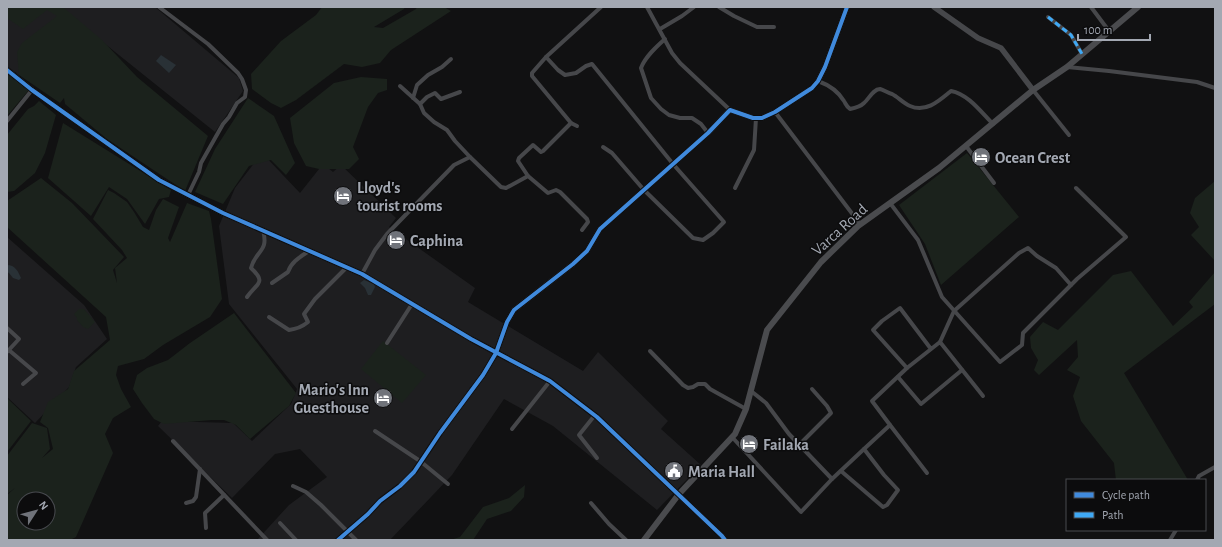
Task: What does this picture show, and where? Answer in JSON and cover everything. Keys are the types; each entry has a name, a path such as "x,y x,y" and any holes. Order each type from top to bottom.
{"main road":[{"name":"Varca Road","path":"644,540 679,494 735,434 746,409 767,330 821,262 860,224 939,168 1033,90 1067,67 1138,7"}],"street":[{"path":"159,7 208,44 238,73 246,90 245,97 237,103 223,124 201,163 199,172 188,194"},
{"path":"577,126 572,123 532,76 532,73 546,57 601,7"},
{"path":"647,7 672,54 680,64 730,110 752,118 762,118 775,112 812,88 818,82 847,7"},
{"path":"660,29 694,7"},
{"path":"719,7 757,27 774,27"},
{"path":"934,7 978,38 1000,48 1069,135"},
{"path":"1091,7 1109,31"},
{"path":"1048,17 1071,35 1082,54"},
{"path":"665,39 653,51 641,68 651,98 669,115 680,118 692,118 701,124 708,133"},
{"path":"546,57 558,70 565,74 576,73 592,64 724,222 703,240 693,238 644,190 612,153 603,147"},
{"path":"413,98 416,85 451,59"},
{"path":"1067,67 1197,82 1215,88"},
{"path":"7,70 32,90 159,180 223,213 362,274 471,339 550,381 596,415 725,540"},
{"path":"818,82 828,85 838,93 850,109 856,108 865,103 870,95 881,89 897,96 909,106 920,108 931,106 951,91 957,92 973,104 993,124"},
{"path":"400,86 420,104 424,113 434,122 447,130 470,157 501,187 506,188 528,176"},
{"path":"7,121 32,90"},
{"path":"420,104 427,97 435,93 441,99 460,92"},
{"path":"338,540 414,472 483,374 496,353 507,322 514,310 573,264 587,251 600,228 674,164 708,133 730,110"},
{"path":"775,112 860,224"},
{"path":"735,188 754,150 756,118"},
{"path":"572,123 544,151 541,152 533,145 519,158 518,161 528,176 548,193 556,190 560,192 587,219 588,222 582,230"},
{"path":"966,146 994,182"},
{"path":"362,274 374,250 387,234 454,165 470,157"},
{"path":"890,203 918,240 942,297 1000,362 1022,345 1023,333 1071,285 1126,237 1076,188"},
{"path":"247,297 259,283 260,279 258,274 251,268 255,258 265,246 263,230"},
{"path":"927,473 872,400 907,368 940,342 954,311 1019,253 1028,248 1037,256 1056,268 1071,285"},
{"path":"272,283 288,272 290,266 296,260 309,251"},
{"path":"269,317 289,330 297,329 303,326 308,322 304,314 315,299 346,267"},
{"path":"387,343 412,304"},
{"path":"907,368 873,330 882,321 900,308 931,349"},
{"path":"7,328 19,339 8,352 36,373 23,384"},
{"path":"940,342 983,396"},
{"path":"650,351 683,385 688,388 698,384 705,384 710,389 746,409"},
{"path":"898,377 921,404 962,370"},
{"path":"512,429 550,381"},
{"path":"799,445 831,413 827,406 812,389"},
{"path":"751,391 766,403 789,434 832,479"},
{"path":"596,415 579,435 597,458"},
{"path":"732,437 801,512 832,479 890,425"},
{"path":"375,431 420,462 448,484"},
{"path":"173,441 267,540"},
{"path":"841,471 883,507 887,505 898,490 884,475 864,449"},
{"path":"1198,479 1199,476 1215,467"},
{"path":"186,503 194,501 200,469"},
{"path":"293,486 306,492 356,540"},
{"path":"206,528 205,513 224,495"},
{"path":"591,504 626,540"},
{"path":"280,523 296,540"},
{"path":"1170,540 1175,531"}],"shaded area":[{"path":"7,7 155,7 239,78 243,91 215,132 64,11 19,75 7,66"},
{"path":"7,7 63,7 102,40 137,77 208,136 185,191 107,139 65,104 64,98 60,103 19,75 17,52 22,43 57,16 47,10 23,29 7,18"},
{"path":"322,7 405,7 374,27 383,28 417,7 444,7 451,11 391,50 380,63 362,67 344,64 296,100 281,108 271,103 252,89 251,74 281,41 316,15"},
{"path":"161,55 176,65 169,73 156,61"},
{"path":"7,74 29,90 7,116"},
{"path":"361,77 387,79 387,90 378,93 368,107 353,147 359,159 349,169 319,169 306,166 294,143 290,118 334,83"},
{"path":"248,98 274,116 295,163 286,175 271,160 249,166 223,204 195,192 215,149"},
{"path":"39,101 56,115 45,153 35,173 14,191 7,192 7,135 28,109"},
{"path":"63,123 171,190 169,197 159,199 145,224 127,199 109,187 91,216 48,178"},
{"path":"262,153 300,193 323,164 333,172 341,165 396,218 389,227 475,288 468,302 583,371 598,352 668,421 661,429 701,465 657,510 553,426 504,399 452,475 390,540 257,540 289,505 327,477 300,449 275,454 232,498 158,426 162,421 233,423 252,441 291,404 297,389 229,304 219,226 235,188"},
{"path":"967,153 1019,217 941,285 925,244 899,205"},
{"path":"41,178 72,203 124,257 113,270 117,283 115,268 127,258 122,250 93,219 108,190 127,202 143,227 149,230 156,210 163,199 179,207 168,238 170,242 187,203 209,211 211,219 222,299 210,317 163,345 144,359 118,366 116,375 121,389 131,407 113,418 105,434 113,453 76,537 70,540 7,540 7,495 15,488 7,494 7,456 32,423 47,428 50,449 42,458 53,449 48,428 40,422 48,402 68,389 74,371 110,340 106,317 7,227 7,201"},
{"path":"1215,181 1215,261 1191,235 1199,227 1190,213 1195,198"},
{"path":"7,237 84,305 107,339 76,367 69,387 35,423 7,397"},
{"path":"7,265 16,269 21,278 19,280 13,278 7,272"},
{"path":"1131,271 1173,326 1193,307 1189,302 1215,272 1215,304 1124,373 1187,479 1116,479 1114,463 1081,421 1073,396 1080,377 1067,370 1078,357 1077,340 1039,375 1034,370 1038,360 1031,348 1030,337 1043,322 1058,330 1113,275"},
{"path":"364,280 374,284 375,287 371,295 368,295 365,288 360,283"},
{"path":"79,309 84,309 95,322 88,329 83,327 74,314"},
{"path":"234,313 296,393 289,406 250,439 236,425 224,420 164,424 154,419 133,389 137,375 147,368 168,360"},
{"path":"383,341 426,375 402,403 361,369"},
{"path":"7,398 31,421 7,452"},
{"path":"525,485 524,497 511,511 487,519 473,540 450,540 460,537 483,507 509,498"}],"marked path":[{"path":"1048,17 1071,35 1082,54"}],"cycle path":[{"path":"338,540 414,472 440,433 483,375 496,353 507,322 514,310 573,264 587,251 600,229 708,133 730,110 753,118 762,118 775,112 812,88 818,81 825,67 847,7"},
{"path":"7,70 32,90 159,180 223,213 362,274 471,339 550,381 597,417 725,540"}],"place":[{"name":"Ocean Crest","path":"981,157"},
{"name":"Lloyd's tourist rooms","path":"343,196"},
{"name":"Caphina","path":"396,240"},
{"name":"Mario's Inn Guesthouse","path":"383,398"},
{"name":"Failaka","path":"749,444"},
{"name":"Maria Hall","path":"674,471"}]}
